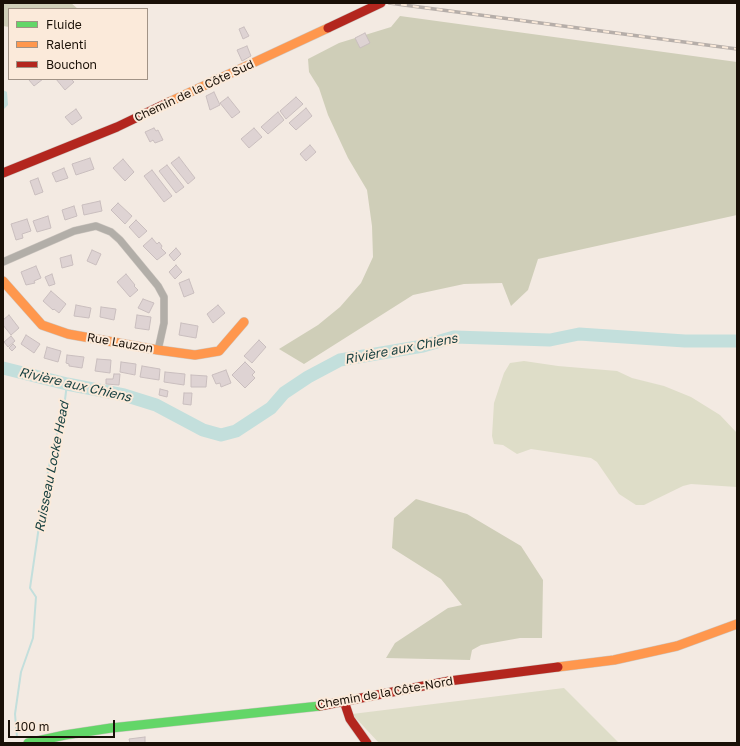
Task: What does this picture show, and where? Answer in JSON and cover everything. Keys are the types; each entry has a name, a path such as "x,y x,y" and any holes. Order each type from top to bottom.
{"street":[{"name":"Chemin de la Côte Sud","path":"3,173 117,127 381,3"},
{"path":"3,262 74,231 96,226 111,232 120,240 158,286 164,297 164,323 158,350"},
{"name":"Rue Lauzon","path":"3,281 42,325 68,334 158,350 195,355 219,351 244,322"},
{"name":"Chemin de la Côte-Nord","path":"28,743 103,729 304,708 449,681 588,664 647,653 700,639 737,624"},
{"path":"344,701 350,719 367,743"}],"green space":[{"path":"3,3 71,3 77,8 8,8 8,27 3,26"},
{"path":"400,16 737,62 737,215 538,259 528,290 511,306 502,283 464,284 413,295 304,364 279,349 318,325 340,307 361,283 373,257 372,226 367,190 348,158 328,115 319,88 309,72 308,59 339,43 391,27"},
{"path":"524,361 558,366 617,371 632,378 664,386 691,397 720,415 737,433 737,487 691,484 683,486 644,505 636,505 619,494 597,462 591,458 531,449 517,454 503,445 494,444 492,436 494,403 504,373 510,363"},
{"path":"416,499 467,514 521,546 543,580 542,638 520,638 481,645 472,650 470,660 386,658 395,643 448,608 462,605 441,579 392,548 394,518"},
{"path":"564,688 619,743 379,743 352,714"}],"water":[{"path":"3,90 7,92 8,105 3,110"}],"building":[{"path":"244,27 249,36 243,39 239,29"},
{"path":"365,33 370,43 360,48 355,38"},
{"path":"247,46 251,56 242,61 237,50"},
{"path":"29,80 42,80 34,86"},
{"path":"57,80 72,80 74,82 65,90"},
{"path":"214,92 220,105 210,110 206,96"},
{"path":"228,97 240,112 232,118 220,103"},
{"path":"296,97 303,104 286,119 280,111"},
{"path":"306,108 312,116 296,130 289,123"},
{"path":"76,109 82,118 72,125 65,117"},
{"path":"278,112 284,120 268,134 261,127"},
{"path":"154,128 156,131 158,130 163,140 155,143 153,140 150,142 145,132"},
{"path":"254,128 262,137 249,148 241,139"},
{"path":"310,145 316,152 306,161 300,154"},
{"path":"179,157 195,178 188,184 171,163"},
{"path":"90,158 94,169 76,175 72,164"},
{"path":"123,159 134,172 125,181 113,168"},
{"path":"167,165 184,187 176,193 159,171"},
{"path":"64,168 68,178 56,182 52,173"},
{"path":"152,170 172,196 164,202 144,176"},
{"path":"38,178 43,192 35,195 30,181"},
{"path":"100,201 102,211 84,215 82,205"},
{"path":"118,203 132,216 125,224 111,210"},
{"path":"74,206 77,216 65,220 62,210"},
{"path":"48,216 51,228 37,232 33,221"},
{"path":"27,219 31,231 22,234 23,238 16,240 11,224"},
{"path":"136,220 147,231 139,238 129,227"},
{"path":"152,238 157,244 159,242 162,246 161,248 166,253 157,260 143,246"},
{"path":"176,248 181,254 174,261 169,255"},
{"path":"92,250 101,254 96,265 87,261"},
{"path":"71,255 73,265 62,268 60,258"},
{"path":"176,265 182,272 175,279 169,272"},
{"path":"36,266 41,278 34,281 35,283 26,285 21,272"},
{"path":"52,274 55,284 49,286 45,277"},
{"path":"126,274 138,290 130,297 117,282"},
{"path":"189,279 194,293 184,297 179,283"},
{"path":"51,291 66,304 59,313 43,301"},
{"path":"143,299 154,303 149,313 138,308"},
{"path":"76,305 91,308 89,318 74,316"},
{"path":"218,305 225,313 213,323 207,314"},
{"path":"101,307 116,309 114,320 100,317"},
{"path":"9,315 19,328 11,335 3,325 3,320"},
{"path":"137,315 151,317 149,330 135,328"},
{"path":"181,323 198,326 196,338 179,335"},
{"path":"26,335 40,344 34,353 21,344"},
{"path":"11,336 15,341 8,347 4,342"},
{"path":"259,340 266,347 252,363 244,356"},
{"path":"13,344 16,347 12,351 9,348"},
{"path":"47,347 61,351 58,362 44,358"},
{"path":"67,355 84,357 82,368 69,366 69,364 66,363"},
{"path":"97,359 111,360 110,373 95,371"},
{"path":"121,362 136,364 135,375 120,372"},
{"path":"245,362 255,372 252,375 255,378 245,388 232,375"},
{"path":"142,366 160,369 159,380 140,377"},
{"path":"226,370 231,383 221,387 220,383 216,384 212,375"},
{"path":"165,372 185,374 184,385 164,382"},
{"path":"114,374 120,374 119,385 106,384 106,379 113,379"},
{"path":"191,375 207,376 206,387 191,387"},
{"path":"160,389 168,391 167,397 159,395"},
{"path":"184,393 192,393 191,405 183,404"},
{"path":"145,737 145,743 130,743 129,739"}],"waterway":[{"name":"Rivière aux Chiens","path":"3,368 67,384 124,395 156,405 203,430 221,435 236,431 271,408 284,393 308,377 340,360 423,346 454,337 550,340 579,334 685,341 737,341"},
{"name":"Ruisseau Locke Head","path":"17,737 15,714 21,672 33,638 36,597 30,588 44,492 53,447 63,415 67,384"}],"railway":[{"path":"389,3 737,49"}],"traffic: fast":[{"path":"28,743 65,735 111,728 320,706"}],"traffic: slow":[{"path":"169,102 328,28"},
{"path":"3,281 42,325 68,334 158,350 195,355 219,351 244,322"},
{"path":"558,667 614,660 677,646 737,624"}],"traffic: jam":[{"path":"328,28 381,3"},
{"path":"3,173 117,127 169,102"},
{"path":"320,706 449,681 558,667"},
{"path":"344,701 350,719 367,743"}]}
